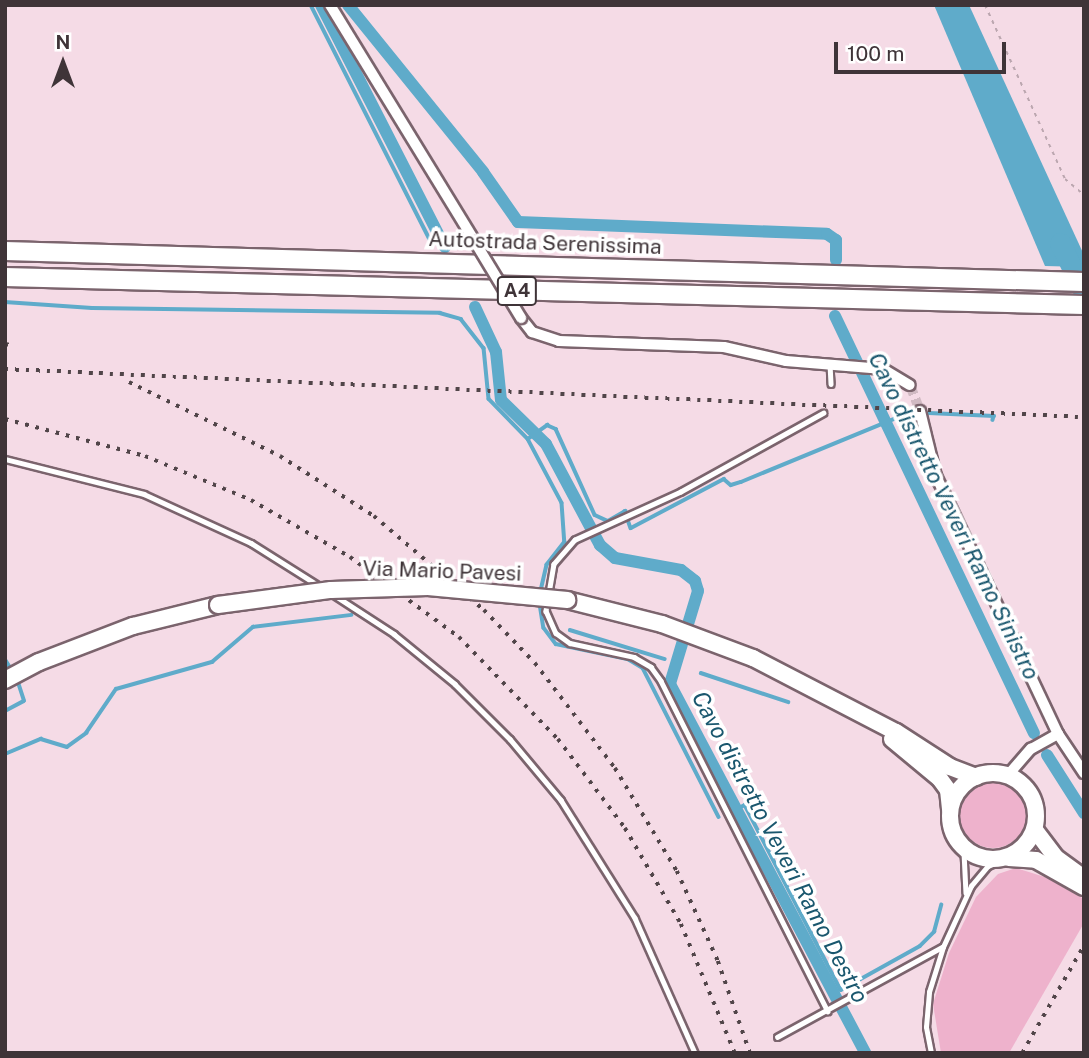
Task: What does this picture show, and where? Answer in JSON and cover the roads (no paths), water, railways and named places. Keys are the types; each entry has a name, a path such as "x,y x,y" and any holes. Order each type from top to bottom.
{"highway":[{"name":"Autostrada Serenissima","path":"5,251 1084,282"},
{"name":"A4","path":"5,277 1084,305"}],"main road":[{"name":"Via Mario Pavesi","path":"11,677 133,626 218,605 331,590 428,587 567,600 684,632 785,673 868,719"},
{"path":"868,719 950,767 976,777 1009,775 1030,792 1037,817 1035,830 1019,852 1006,858"},
{"path":"868,719 940,779 948,790 956,838 977,857 1036,860 1084,887"},
{"path":"950,810 964,785 976,777"},
{"path":"1035,830 1055,857 1084,878"}],"street":[{"path":"330,5 532,332 559,341 704,345 786,361 867,366 896,374 910,385"},
{"path":"920,411 936,476 1058,734 1084,773"},
{"path":"1009,775 1031,749 1058,734"}],"lane":[{"path":"830,363 831,384"},
{"path":"824,413 631,515 575,540 554,564 546,611 550,623 570,643 634,657 651,667 828,1011"},
{"path":"5,459 144,494 251,543 423,657 510,739 561,800 635,918 695,1053"},
{"path":"956,838 964,852 966,894"},
{"path":"931,1053 926,1027 929,992 943,947 966,894 988,866 1006,858"},
{"path":"777,1037 943,947"}],"water":[{"path":"934,5 969,5 1084,255 1084,267 1045,266"}],"waterway":[{"path":"311,5 431,242"},
{"name":"Cavo distretto Veveri Ramo Destro","path":"321,5 445,247"},
{"name":"Cavo distretto Veveri Ramo Sinistro","path":"348,5 483,172 518,222 827,234 836,240 836,260"},
{"path":"1060,243 1084,292"},
{"path":"5,302 92,308 440,313 461,319 484,348 489,399 528,439 562,503 565,542 547,565 541,592"},
{"name":"Cavo distretto Veveri Ramo Destro","path":"475,307 496,352 501,400 546,444 600,545 615,558 681,570 695,581 698,591 670,684 865,1053"},
{"name":"Cavo distretto Veveri Ramo Sinistro","path":"835,316 1034,733"},
{"path":"528,439 547,425 556,429 595,515 608,521 625,511 631,528 724,479 731,485 741,482 908,413"},
{"path":"929,413 994,416 993,420"},
{"path":"540,604 544,628 556,644 628,659 643,668 719,817"},
{"path":"5,754 41,739 67,747 86,733 116,689 212,662 253,627 351,615"},
{"path":"570,630 665,659"},
{"path":"5,659 13,672"},
{"path":"701,673 788,702"},
{"path":"5,711 24,701 17,679"},
{"name":"Cavo distretto Veveri Ramo Sinistro","path":"1047,755 1084,813"},
{"path":"739,808 745,805 841,990 920,946 934,932 941,905"}],"tunnel":[{"path":"910,385 920,411"}],"railway":[{"path":"5,344 11,345"},
{"path":"5,369 1084,417"},
{"path":"129,382 280,456 374,516 484,610 535,663 615,768 677,871 718,961 750,1053"},
{"path":"5,419 145,456 251,500 350,557 459,637 558,739 625,828 681,924 735,1053"},
{"path":"1022,1053 1084,945"}]}
